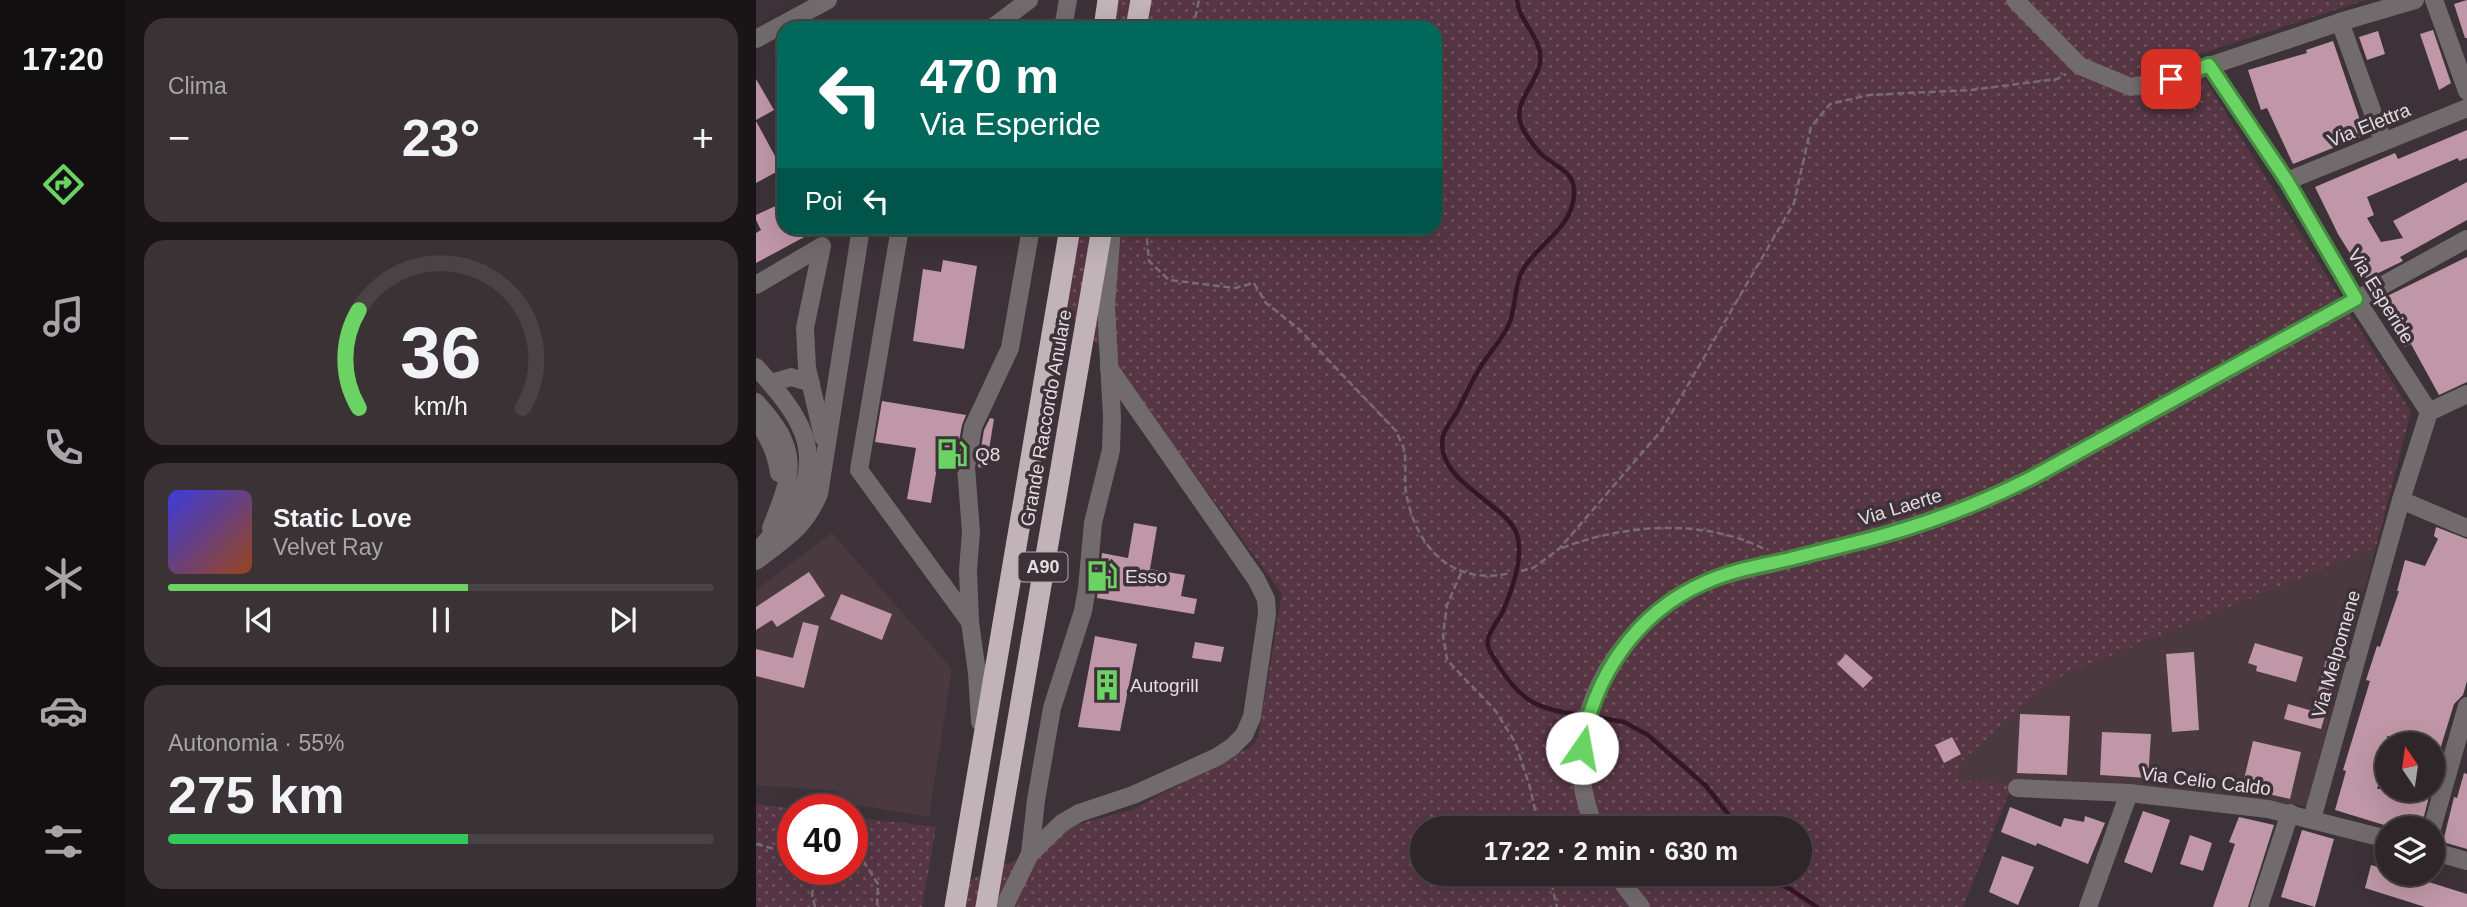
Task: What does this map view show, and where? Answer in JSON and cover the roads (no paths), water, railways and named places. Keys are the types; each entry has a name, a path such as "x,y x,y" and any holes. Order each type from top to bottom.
{"highway":[{"path":"1105,21 1108,0"},
{"path":"1137,21 1141,0"},
{"name":"Grande Raccordo Anulare","path":"955,907 1069,235"},
{"name":"Grande Raccordo Anulare","path":"986,907 1101,235"}],"street":[{"path":"789,21 828,0"},
{"path":"1001,21 1029,0"},
{"path":"1064,21 1068,0"},
{"path":"2015,0 2080,65 2131,87 2171,79 2340,22 2415,0"},
{"path":"2434,0 2467,91"},
{"path":"2340,22 2384,141"},
{"path":"756,39 777,28"},
{"name":"Via Esperide","path":"2209,65 2287,181 2356,299 2429,412"},
{"name":"Via Elettra","path":"2287,181 2467,108"},
{"path":"756,561 797,529 810,514 819,494 860,235"},
{"path":"899,235 859,470 970,622"},
{"path":"980,761 979,699 970,622 968,570 971,524 965,475 968,445 978,415 1010,348 1030,235"},
{"path":"1030,854 1036,800 1052,708 1083,611 1093,523 1111,450 1112,417 1106,306 1111,235"},
{"name":"Via Laerte","path":"1591,816 1581,771 1584,736 1597,692 1628,641 1647,620 1670,602 1711,580 1753,566 1783,561 1917,525 1986,500 2033,477 2467,239"},
{"path":"756,285 822,246 805,328 807,368 825,448"},
{"path":"756,367 786,400 805,435 809,469 791,513 760,548"},
{"path":"1004,907 1030,854 1057,826 1079,813 1147,789 1228,750 1244,735 1253,712 1267,614 1264,593 1109,368"},
{"path":"771,383 791,377 811,383"},
{"path":"2467,394 2429,412 2401,500 2467,527"},
{"path":"756,402 778,429 789,457 786,492 760,548"},
{"path":"756,420 774,450 780,480 777,512 760,548"},
{"name":"Via Melpomene","path":"2312,819 2401,500"},
{"path":"2435,816 2467,706"},
{"name":"Via Celio Caldo","path":"2017,788 2129,793 2217,802 2290,813 2375,836"},
{"path":"2088,907 2129,793"},
{"path":"2259,907 2290,813"},
{"path":"2445,855 2467,862"},
{"path":"1625,886 1641,907"}],"waterway":[{"path":"1517,0 1540,54 1538,71 1522,102 1519,118 1532,144 1568,174 1572,180 1574,195 1572,207 1561,226 1524,268 1509,324 1479,369 1445,430 1443,452 1448,465 1458,478 1508,520 1518,539 1516,571 1503,611 1489,636 1490,652 1514,687 1532,702 1542,707 1582,715"},
{"path":"1591,716 1624,722 1648,735 1706,786 1730,816"},
{"path":"1784,886 1817,907"}],"place":[{"name":"Q8","path":"952,454"},
{"name":"Esso","path":"1102,576"},
{"name":"Autogrill","path":"1107,685"}]}
